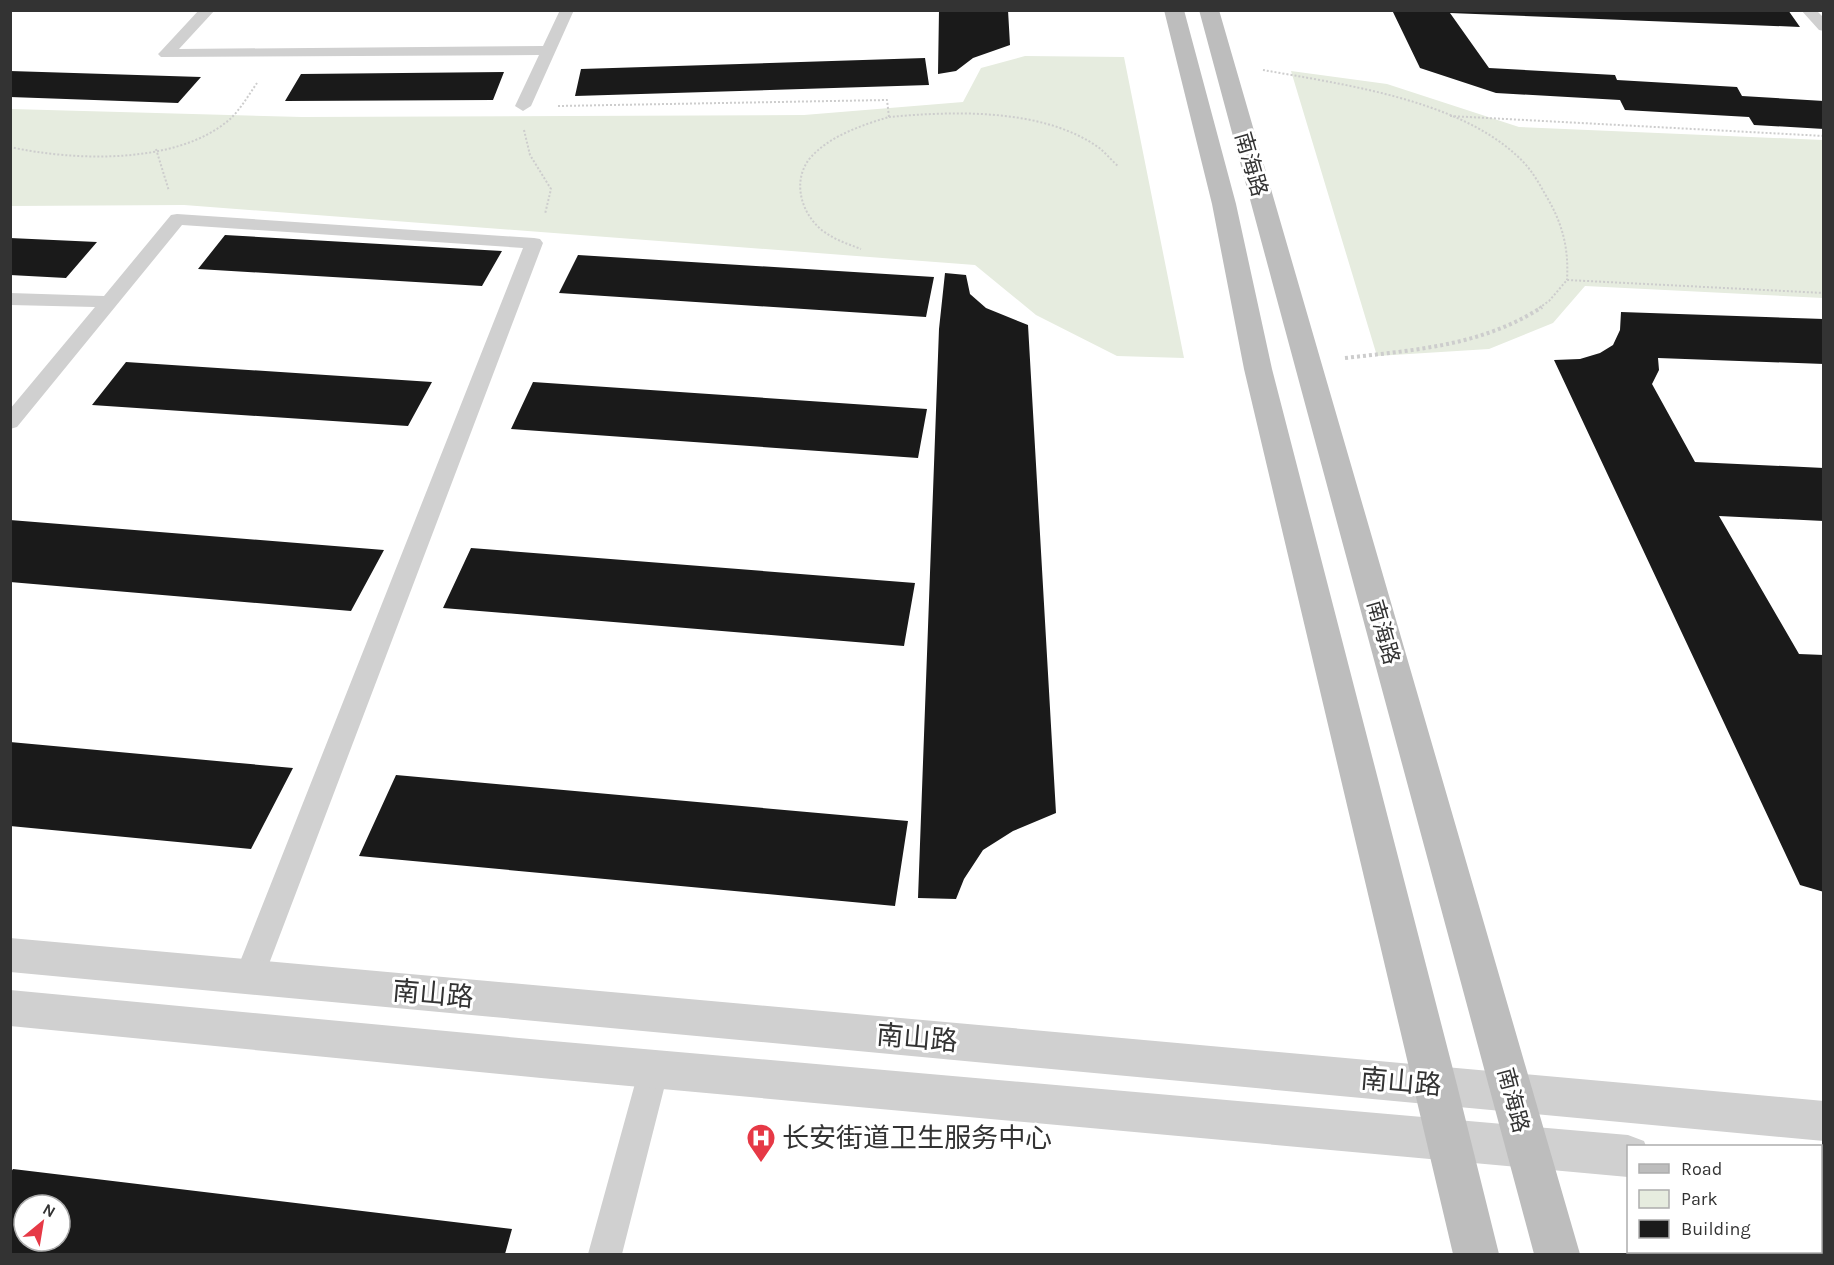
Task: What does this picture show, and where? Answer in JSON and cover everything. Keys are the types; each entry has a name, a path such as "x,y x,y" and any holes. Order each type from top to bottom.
{"main road":[{"name":"南海路","path":"1174,10 1224,204 1258,369 1476,1254"},
{"name":"南海路","path":"1209,10 1557,1254"}],"street":[{"name":"南山路","path":"10,955 1824,1121"},
{"path":"10,1008 1627,1156"}],"lane":[{"path":"208,10 166,54 549,50"},
{"path":"523,106 567,10"},
{"path":"1808,10 1824,27"},
{"path":"10,423 177,219 534,243 249,977"},
{"path":"10,299 110,302"},
{"path":"10,394 34,395"},
{"path":"605,1254 654,1068"}],"path":[{"path":"10,147 60,155 101,157 182,143 227,122 279,53"},
{"path":"1224,62 1382,93 1446,116 1491,136 1514,153 1532,173 1558,215 1567,236 1567,280 1548,302 1522,320 1490,334 1456,344 1308,363"},
{"path":"534,243 551,189 530,155 524,135 523,106 887,100 889,117"},
{"path":"861,249 842,242 820,228 801,197 801,182 805,165 816,153 847,132 889,117 926,113 960,113 1023,119 1083,138 1107,153 1118,166"},
{"path":"1446,116 1824,136"},
{"path":"156,149 177,219"},
{"path":"1567,280 1824,293"}],"green space":[{"path":"1025,56 1124,57 1184,358 1117,356 1036,315 975,265 184,205 11,206 11,109 302,117 804,115 963,102 981,68"},
{"path":"1291,71 1387,84 1519,127 1823,140 1823,298 1585,286 1553,323 1489,349 1377,356"}],"building":[{"path":"939,10 1008,10 1010,45 973,58 956,71 938,74"},
{"path":"1392,10 1788,10 1800,27 1450,13 1489,68 1615,75 1617,80 1737,87 1742,96 1824,101 1824,129 1754,125 1749,117 1625,110 1620,100 1496,93 1420,68"},
{"path":"925,58 929,85 575,96 581,69"},
{"path":"10,71 201,77 178,103 10,97"},
{"path":"504,72 493,100 285,101 301,74"},
{"path":"225,235 502,251 482,286 198,269"},
{"path":"10,238 97,242 66,278 10,275"},
{"path":"578,255 934,277 926,317 559,293"},
{"path":"945,273 966,275 970,294 986,308 1028,325 1056,813 1013,831 983,850 964,879 956,899 918,898 939,329"},
{"path":"1621,312 1824,319 1824,364 1658,358 1659,370 1652,384 1695,462 1824,468 1824,521 1719,516 1799,654 1824,655 1824,892 1800,885 1554,360 1580,359 1600,353 1613,345 1620,330"},
{"path":"126,362 432,382 408,426 92,405"},
{"path":"533,382 927,409 918,458 511,429"},
{"path":"10,520 384,550 351,611 10,582"},
{"path":"471,548 915,583 904,646 443,608"},
{"path":"10,742 293,768 251,849 10,826"},
{"path":"396,775 908,821 895,906 359,856"},
{"path":"13,1169 512,1229 505,1254 10,1254 10,1173"}],"place":[{"name":"长安街道卫生服务中心","path":"761,1164"}]}
